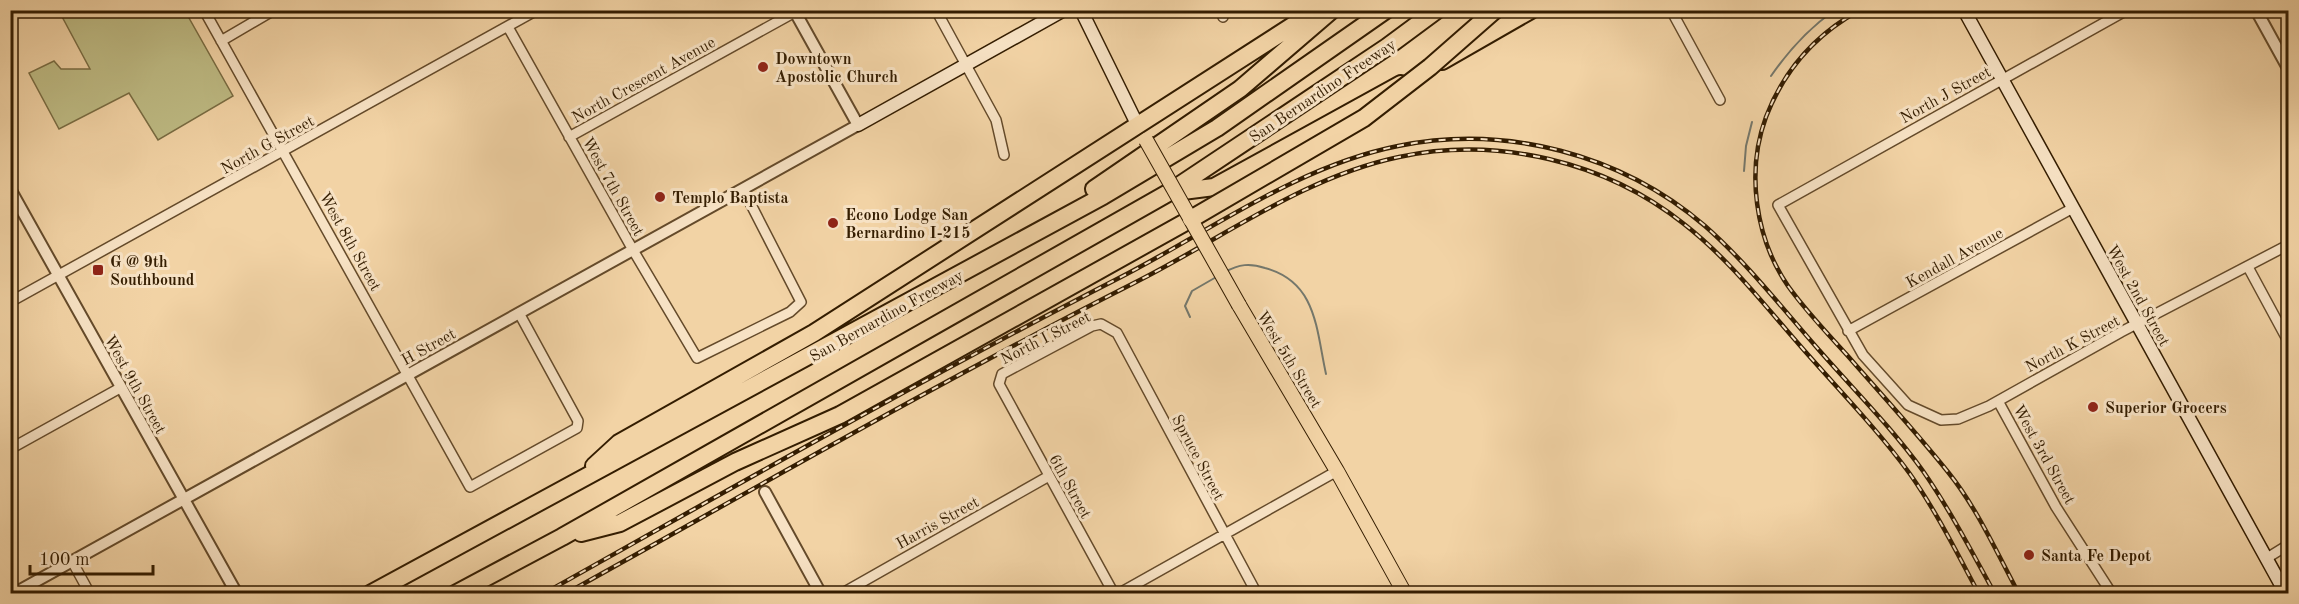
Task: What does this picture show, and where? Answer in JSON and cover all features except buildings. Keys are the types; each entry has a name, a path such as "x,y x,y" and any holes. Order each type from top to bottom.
{"highway":[{"path":"576,482 619,443 814,333 1142,132 1317,10"},
{"path":"970,270 1216,107 1332,10"},
{"name":"San Bernardino Freeway","path":"370,594 1103,196 1217,128 1386,10"},
{"name":"San Bernardino Freeway","path":"455,594 562,537 1168,193 1348,73 1437,10"},
{"path":"562,537 620,523 735,462 840,415 1072,287 1364,118 1430,67 1495,10"},
{"path":"1168,193 1214,187 1531,10"}],"main road":[{"path":"858,125 1064,10"},
{"name":"West 5th Street","path":"1081,10 1142,132 1405,594"},
{"name":"West 2nd Street","path":"1963,11 2286,594"}],"street":[{"name":"West 8th Street","path":"204,10 470,487 577,428 578,421 519,313"},
{"path":"221,41 274,10"},
{"name":"North G Street","path":"10,303 537,10"},
{"path":"936,10 996,120 1004,155"},
{"path":"1671,10 1720,100"},
{"name":"North J Street","path":"1778,205 2127,10"},
{"path":"2256,10 2289,68"},
{"path":"795,11 858,125"},
{"name":"North Crescent Avenue","path":"569,137 795,11"},
{"name":"West 7th Street","path":"508,27 633,250 697,358 790,312 801,302 742,189"},
{"name":"H Street","path":"14,594 858,125"},
{"name":"West 9th Street","path":"10,189 237,594"},
{"name":"West 3rd Street","path":"1778,205 1863,355 1908,405 1931,418 1958,419 1998,401 2056,507 2112,594"},
{"name":"Kendall Avenue","path":"1848,331 2073,208"},
{"name":"North K Street","path":"1998,401 2289,245"},
{"path":"2248,267 2289,341"},
{"name":"North I Street","path":"1002,393 999,384 1002,374 1092,326 1101,324 1117,333"},
{"name":"Spruce Street","path":"1117,333 1257,594"},
{"path":"10,449 120,388"},
{"name":"6th Street","path":"1002,393 1116,594"},
{"path":"1116,594 1337,471"},
{"name":"Harris Street","path":"841,594 1049,476"},
{"path":"765,492 821,594"},
{"path":"2267,558 2289,545"},
{"path":"72,561 90,594"}],"shaded area":[{"path":"59,11 185,11 233,96 158,140 129,93 59,129 29,73 54,61 61,69 90,69"}],"waterway":[{"path":"1771,76 1800,40 1835,10"},
{"path":"1744,171 1746,146 1752,122"},
{"path":"1225,272 1235,267 1254,265 1282,275 1295,284 1305,296 1311,309 1326,374"},
{"path":"1190,317 1185,306 1192,291 1218,276"}],"railway":[{"path":"1860,10 1829,30 1803,55 1773,100 1766,117 1756,159 1755,182 1761,226 1768,247 1788,286 1948,472 1968,500 2019,594"},
{"path":"543,594 901,394 1153,260 1289,184 1361,156 1398,146 1439,140 1480,139 1520,143 1560,151 1599,163 1637,180 1672,201 1705,226 1750,270 1911,455 1942,501 1995,594"},
{"path":"565,594 919,397 1296,194 1364,166 1399,157 1436,151 1474,150 1511,152 1549,159 1620,184 1653,202 1684,224 1716,252 1898,458 1929,503 1979,594"}],"place":[{"name":"Downtown Apostolic Church","path":"763,67"},
{"name":"Templo Baptista","path":"660,197"},
{"name":"Econo Lodge San Bernardino I-215","path":"833,223"},
{"name":"G @ 9th Southbound","path":"98,270"},
{"name":"Superior Grocers","path":"2093,407"},
{"name":"Santa Fe Depot","path":"2029,555"}]}
